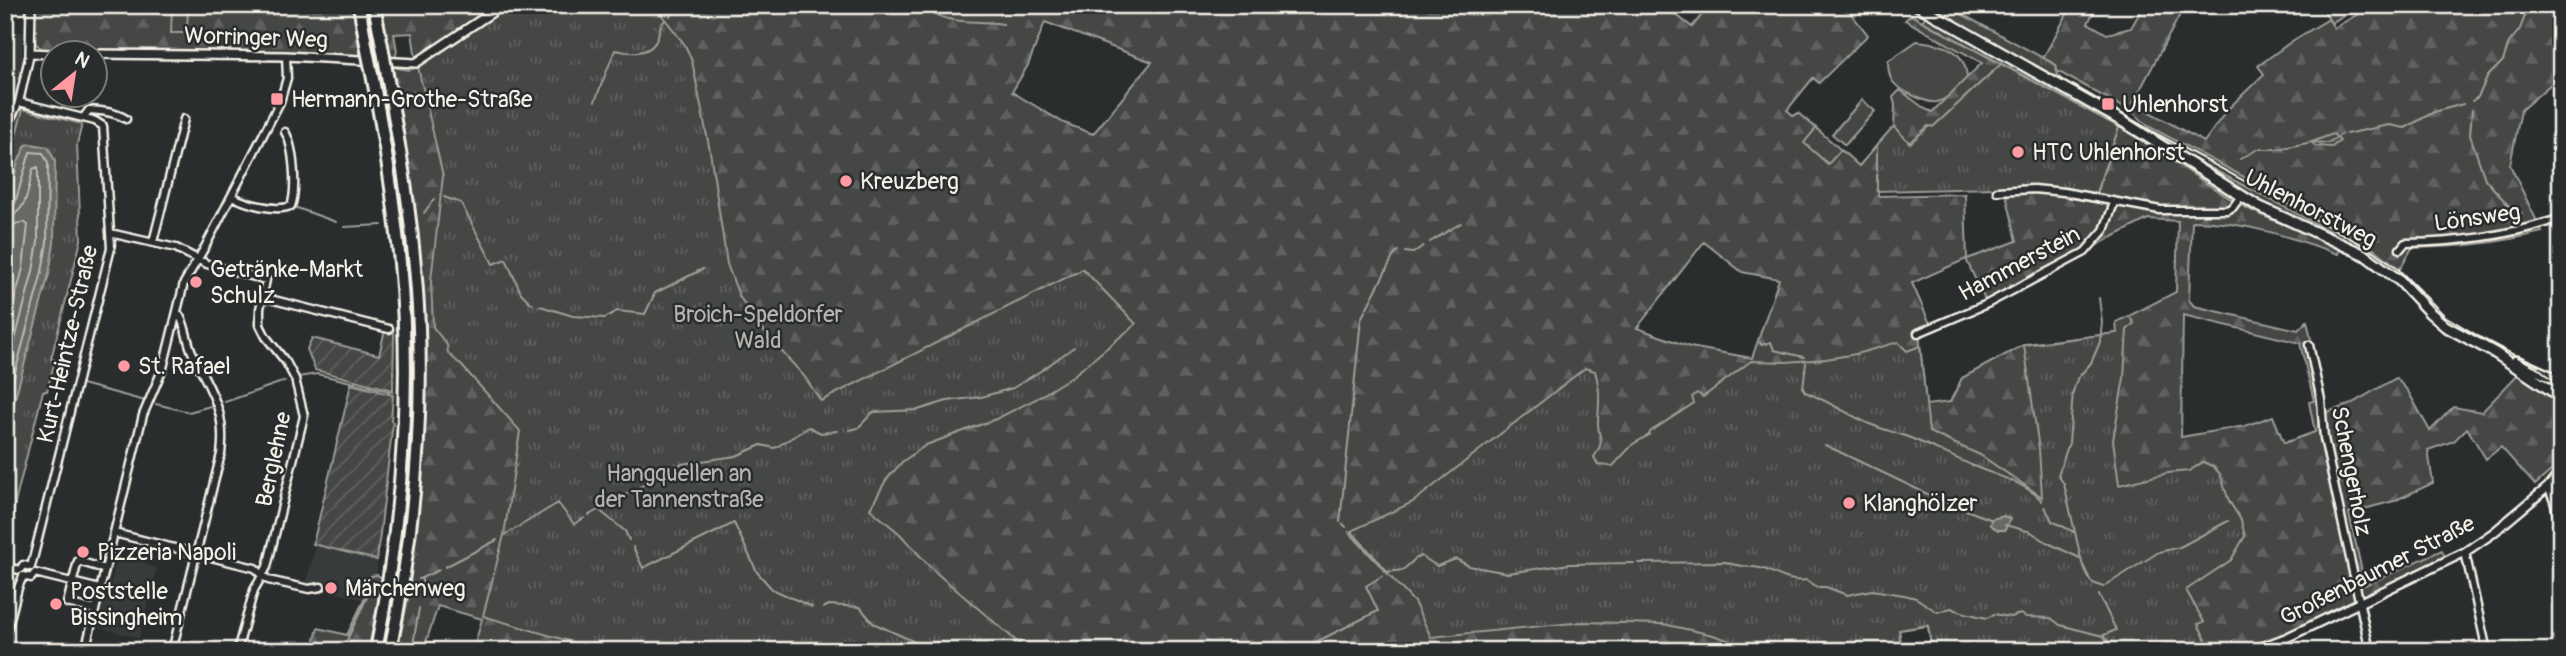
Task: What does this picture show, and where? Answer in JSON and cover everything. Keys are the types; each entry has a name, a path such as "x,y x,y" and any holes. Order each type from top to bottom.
{"highway":[{"path":"359,5 393,200 404,327 404,437 400,485 386,600 376,651"},
{"path":"374,5 408,198 419,330 415,489 390,651"}],"main road":[{"name":"Uhlenhorstweg","path":"1917,5 2122,121 2241,196 2283,219 2347,244 2400,281 2438,320 2459,334 2495,353 2561,381"},
{"name":"Uhlenhorstweg","path":"2495,353 2561,397"}],"street":[{"path":"5,147 30,53 31,5"},
{"name":"Worringer Weg","path":"108,54 286,56 416,63 503,5"},
{"path":"30,53 38,53"},
{"path":"85,651 143,415 163,368 184,283 232,196 284,92 287,78 286,56"},
{"path":"19,102 83,118 89,110 118,114 126,119"},
{"name":"Kurt-Heintze-Straße","path":"33,570 111,248 103,127 95,121 83,118"},
{"path":"153,242 184,119"},
{"path":"232,196 281,209 291,206 293,194 290,141 285,132"},
{"path":"1997,191 2034,189 2176,211 2227,209 2233,207 2241,196"},
{"name":"Hammerstein","path":"1919,333 1987,304 2085,252 2104,230 2114,203"},
{"name":"Lönsweg","path":"2400,249 2405,243 2486,238 2513,233 2561,218"},
{"path":"110,233 184,251 198,259"},
{"name":"Berglehne","path":"198,259 218,268 266,280 259,316 260,325 295,379 304,416 267,567 254,590 237,651"},
{"path":"262,297 389,329"},
{"path":"172,651 221,454 223,436 218,404 177,312"},
{"path":"171,335 187,339"},
{"name":"Schengerholz","path":"2309,345 2320,400 2324,438 2370,651"},
{"name":"Großenbaumer Straße","path":"2251,651 2288,637 2465,552 2493,533 2548,487 2561,472"},
{"name":"Großenbaumer Straße","path":"2548,487 2561,480"},
{"path":"2548,487 2561,530"},
{"path":"114,533 255,568 268,580 309,589 321,587"},
{"path":"2465,552 2487,651"},
{"path":"95,610 67,603 78,561 104,569"},
{"path":"5,638 23,565 100,589"},
{"path":"5,567 31,578 33,570"}],"shaded area":[{"path":"5,30 23,32 22,71 9,123 5,123"},
{"path":"316,546 377,560 377,575 371,576 364,600 333,592 334,584 321,580 309,586 305,585"},
{"path":"118,556 157,568 139,638 95,626 106,581 111,582"}],"green space":[{"path":"35,5 352,5 361,57 210,50 108,49 108,38 38,38 38,46 34,42"},
{"path":"172,5 188,5 187,33 171,33"},
{"path":"379,5 494,5 416,59 412,33 394,34 397,51 395,58 391,58"},
{"name":"Broich-Speldorfer Wald","path":"508,5 1674,5 1670,10 1692,27 1710,5 1853,5 1848,10 1868,35 1819,83 1813,78 1787,110 1794,116 1798,113 1816,128 1804,143 1828,164 1841,150 1859,166 1877,145 1878,196 1965,194 1967,259 2017,241 2006,194 2041,193 2094,200 2119,127 2241,205 2341,245 2338,254 2248,227 2192,221 2189,300 2194,306 2298,330 2307,321 2327,412 2349,405 2396,378 2408,391 2430,431 2453,407 2482,412 2520,372 2561,400 2561,462 2535,485 2501,447 2486,459 2467,428 2454,441 2428,450 2433,483 2394,501 2349,513 2365,585 2442,550 2446,560 2266,643 2238,651 1932,651 1928,626 1899,630 1902,651 473,651 482,619 438,606 423,651 397,651 409,594 413,547 420,265 413,199 392,67 409,70 418,67","holes":["1045,22 1152,62 1093,134 1064,123 1012,92 1028,65","2148,219 2178,221 2176,292 2117,322 2118,333 2025,344 1962,378 1950,402 1926,405 1919,332 1931,326 1912,283 1966,259 1986,302 2092,243 2095,246","1704,242 1742,272 1779,279 1752,358 1690,347 1637,328","2183,315 2300,343 2314,401 2309,402 2315,432 2284,443 2273,416 2245,426 2181,437"]},
{"name":"Hangquellen an der Tannenstraße","path":"508,5 654,5 685,45 692,61 710,151 727,264 739,296 765,333 804,376 821,401 1083,269 1136,324 1074,375 1036,399 996,419 926,445 902,462 886,480 870,509 900,534 933,570 1028,651 603,651 483,616 504,535 520,431 448,353 447,345 433,327 431,280 443,176 418,67"},
{"path":"1928,5 1945,5 2056,65 2057,75 2066,83"},
{"path":"2072,5 2097,5 2088,23 2107,34 2131,28 2144,5 2185,5 2133,103 2204,142 2227,110 2264,74 2258,66 2329,19 2334,28 2374,5 2561,5 2561,75 2521,110 2510,165 2542,232 2477,244 2412,248 2400,269 2366,242 2148,126 2134,113 2057,71 2056,65 2043,58"},
{"path":"2321,5 2360,5 2331,23"},
{"path":"1911,15 2001,64 1933,127 1928,126 1910,143 1894,127 1893,97 1900,90 1932,112 1982,63 1905,20"},
{"path":"1926,16 2093,107 2095,114 1922,21"},
{"path":"1917,41 1951,49 1962,60 1965,68 1967,78 1954,92 1937,102 1927,101 1901,89 1891,77 1888,61"},
{"path":"2001,64 2119,127 2095,195 2035,187 1877,191 1877,145 1891,129 1894,127 1910,143 1929,126 1933,127"},
{"path":"1862,100 1875,111 1845,145 1832,134"},
{"path":"23,109 82,124 77,144 81,240 51,359 55,360 47,391 43,391 6,539 5,175"},
{"path":"1816,128 1841,150 1829,165 1803,143"},
{"path":"2333,134 2340,141 2332,147 2315,146 2312,142"},
{"path":"2194,159 2343,238 2265,205"},
{"path":"2129,316 2134,323 2127,330 2124,378 2113,440 2119,485 2168,473 2189,471 2203,462 2214,467 2220,474 2229,501 2241,520 2245,536 2231,560 2186,590 2204,622 2198,624 2210,648 2207,650 1932,651 1928,625 1899,630 1902,651 1759,651 1713,635 1663,624 1583,622 1431,637 1414,602 1349,532 1413,502 1585,368 1595,371 1599,391 1598,427 1601,442 1594,457 1598,465 1613,466 1633,444 1694,403 1692,397 1697,393 1703,397 1751,361 1826,359 1898,342 1907,351 1920,346 1929,432 1980,455 2042,497 2039,449 2024,345 2117,333 2116,322"},
{"path":"385,330 394,333 393,390 315,370 307,349 312,338 379,355"},
{"path":"351,384 393,395 393,422 377,560 313,544"},
{"path":"371,576 383,578 368,651 353,651 355,645 348,640 343,651 312,651 318,628 347,635 364,600"}],"water":[{"path":"26,145 48,147 55,161 54,243 49,274 5,435 5,213 18,162"},
{"path":"2004,516 2010,519 2005,530 1998,530 1990,525 1991,519"}],"waterway":[{"path":"670,16 683,5"},
{"path":"919,5 941,17 1003,24"},
{"path":"2472,101 2478,97 2488,76 2503,61 2509,43 2520,29 2529,5"},
{"path":"595,101 615,50 632,52 648,49 656,41 665,20"},
{"path":"2346,134 2389,125 2405,128 2434,112 2463,104"},
{"path":"2472,110 2470,135 2485,179 2509,206 2522,213"},
{"path":"2240,159 2258,149 2278,149 2312,142 2327,143 2341,135"},
{"path":"444,197 461,203 493,264 506,259 521,293 532,304"},
{"path":"424,213 434,199"},
{"path":"297,208 336,222"},
{"path":"1430,242 1461,223"},
{"path":"344,227 382,225"},
{"path":"1405,252 1413,253 1423,246"},
{"path":"1340,522 1361,319 1398,251"},
{"path":"540,306 573,316 605,318 617,311 645,314 655,293 703,269"},
{"path":"2099,298 2102,322 2100,342 2091,363 2077,379 2073,392 2069,443 2058,475 2064,484 2082,563 2091,582 2103,587 2159,552 2180,547 2228,521"},
{"path":"1760,342 1761,345 1771,342 1774,350 1804,357"},
{"path":"849,430 858,428 873,412 918,410 947,401 981,397 1013,388 1074,347"},
{"path":"1806,363 1803,388 1805,392 1867,423 1908,437 2011,481 2028,489 2042,501"},
{"path":"298,377 317,374 393,392"},
{"path":"225,402 285,381"},
{"path":"82,384 145,401"},
{"path":"156,404 189,412 214,405"},
{"path":"589,515 681,464 736,456 761,445 775,448 809,427 821,433 837,431"},
{"path":"1825,445 1944,502 1990,519"},
{"path":"505,535 558,503 574,524 584,518"},
{"path":"2045,507 2052,521 2074,532"},
{"path":"599,510 625,531 629,540"},
{"path":"633,547 643,568 734,523 757,572 772,589 812,607"},
{"path":"1343,524 1346,527"},
{"path":"2005,525 2031,532 2082,559"},
{"path":"1352,532 1388,572 1403,570 1421,556 1437,566 1456,559 1469,566 1508,573 1570,564 1634,563"},
{"path":"445,567 497,540"},
{"path":"1638,563 1726,562 1764,569 1790,579 1806,580 1817,587 1826,587 1847,595 1872,590 1904,595 1916,598 1937,612 1951,608 1987,618 1994,614 2051,618 2060,625 2103,636 2118,651"},
{"path":"419,579 439,570"},
{"path":"1298,651 1378,611 1366,586 1382,576"},
{"path":"422,578 422,597"},
{"path":"342,651 374,582"},
{"path":"2099,595 2116,630 2104,635"},
{"path":"823,608 829,605 860,607 873,623 917,643 924,651"},
{"path":"412,651 419,608"}],"tram line":[{"path":"2073,85 2159,135 2374,251 2397,268 2445,316 2537,367 2561,386"}],"place":[{"name":"Hermann-Grothe-Straße","path":"277,99"},
{"name":"Uhlenhorst","path":"2108,104"},
{"name":"HTC Uhlenhorst","path":"2018,152"},
{"name":"Kreuzberg","path":"846,181"},
{"name":"Getränke-Markt Schulz","path":"196,282"},
{"name":"St. Rafael","path":"124,366"},
{"name":"Klanghölzer","path":"1849,503"},
{"name":"Pizzeria Napoli","path":"83,552"},
{"name":"Märchenweg","path":"331,588"},
{"name":"Poststelle Bissingheim","path":"56,604"}]}
